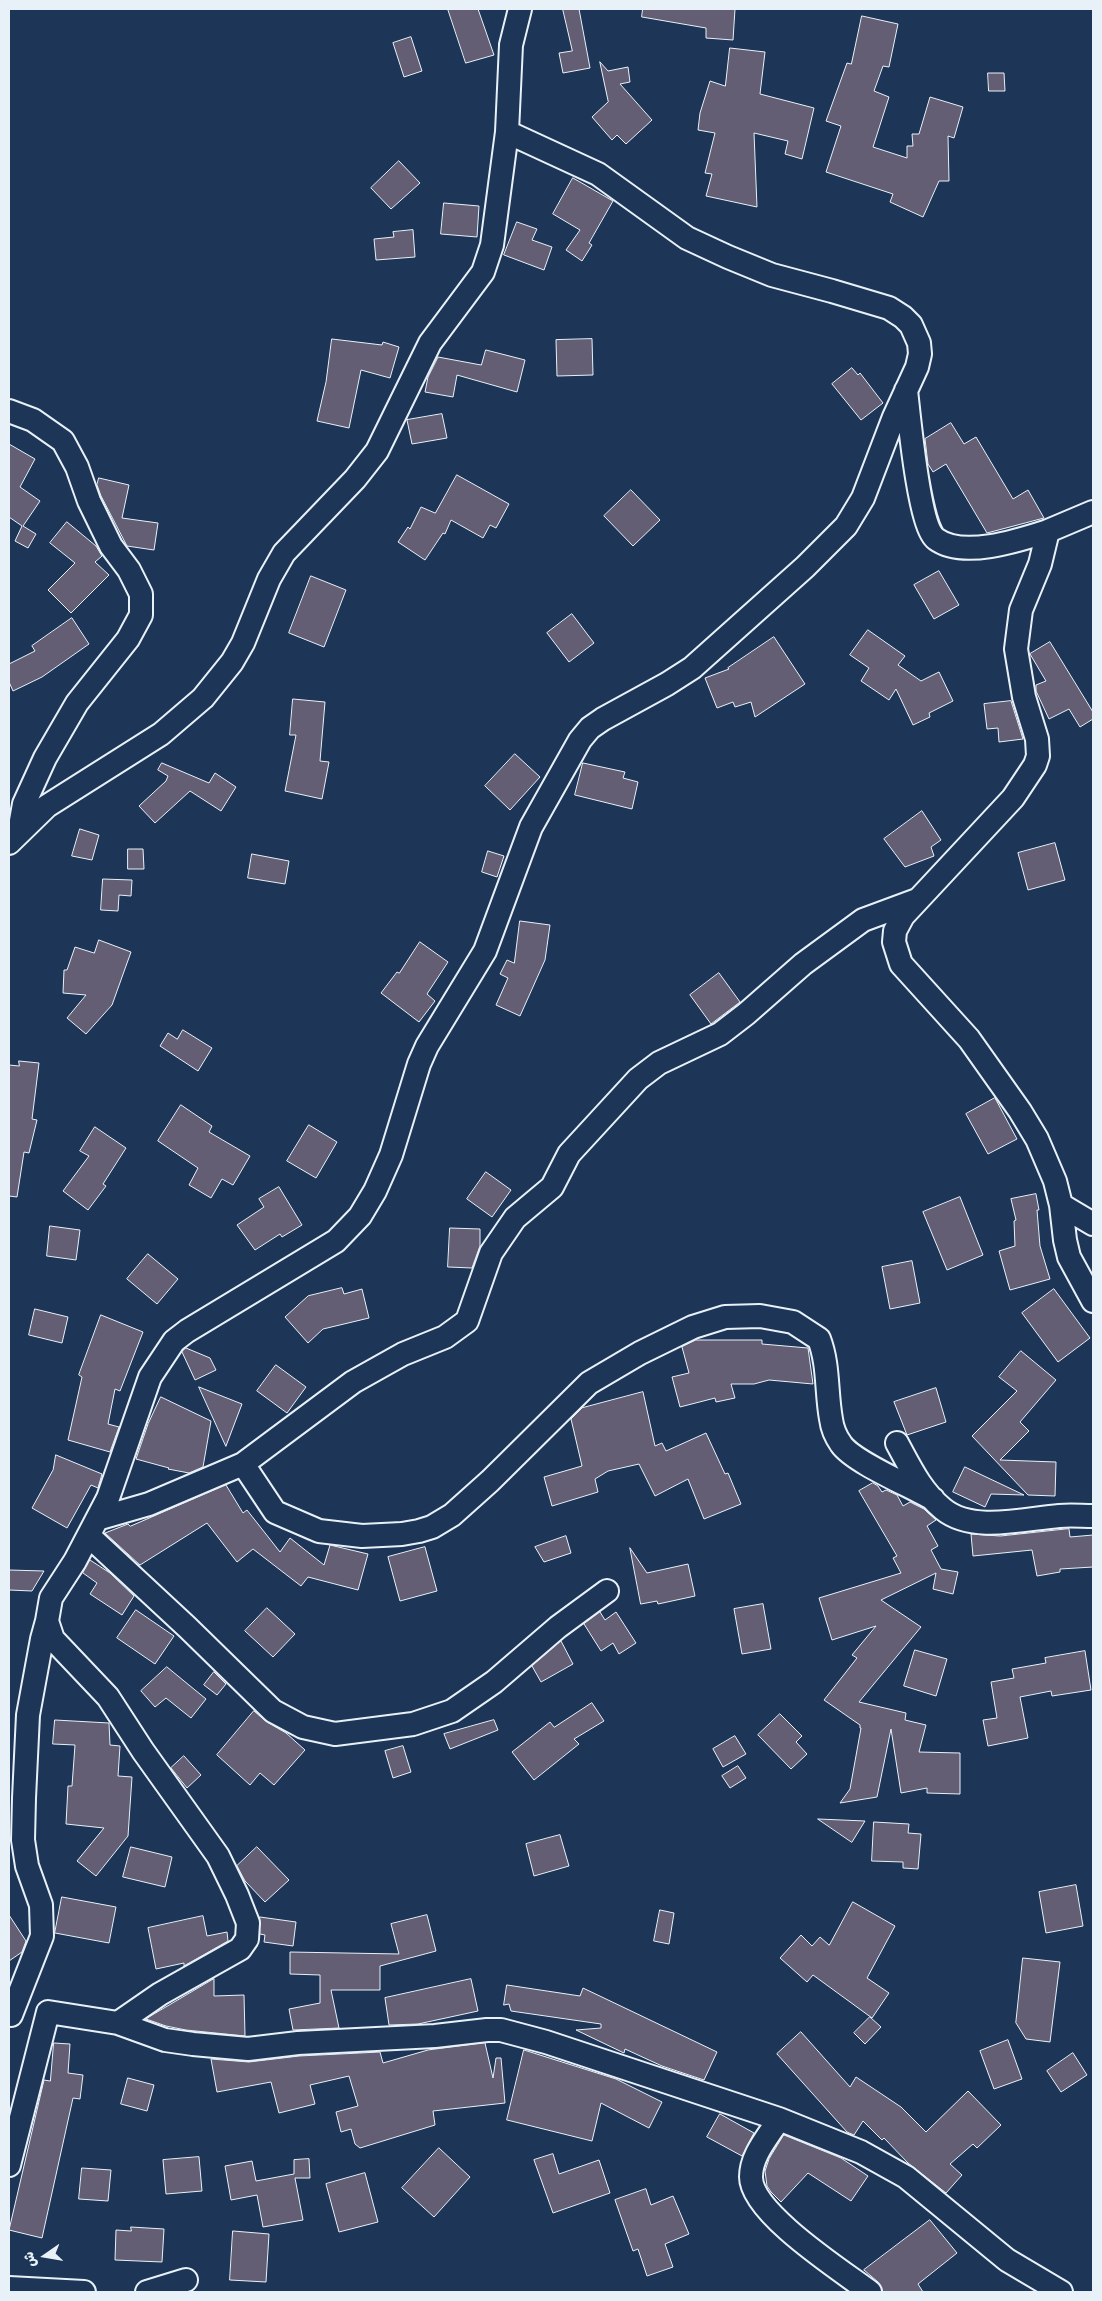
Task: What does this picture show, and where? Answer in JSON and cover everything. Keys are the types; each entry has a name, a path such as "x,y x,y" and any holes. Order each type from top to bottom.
{"street":[{"path":"14,837 47,806 82,782 161,734 203,698 232,662 258,610 269,579 284,553 355,479 377,451 430,342 483,272 492,245 507,132 511,45 520,9"},
{"path":"507,132 598,174 687,238 772,275 888,308 903,316 916,334 920,354 917,367 863,498 846,526 805,567 692,668 603,719 590,728 580,740 531,827 485,951 427,1046 419,1064 391,1155 375,1191 360,1216 336,1241 206,1318 174,1341 150,1377 108,1498 51,1598 42,1639 28,1715 23,1840 27,1866 41,1905 42,1936 10,2015 48,2012 118,2024 165,2040 248,2049 501,2030 604,2059 735,2106 779,2119 861,2152 906,2177 932,2196 1007,2260 1061,2292"},
{"path":"906,390 916,468 927,526 931,535 941,543 968,547 1013,541 1048,531 1093,512"},
{"path":"9,411 33,420 63,441 77,466 89,501 112,546 130,570 141,594 141,615 128,639 78,703 45,758 24,804 14,837"},
{"path":"1048,531 1040,564 1021,610 1016,649 1024,697 1037,739 1038,756 1035,765 1013,798 903,916 895,931 894,942 901,964 969,1039 1020,1112 1055,1181 1069,1257 1093,1301"},
{"path":"93,1527 242,1464 353,1382 403,1354 445,1337 466,1321 491,1253 515,1218 552,1187 569,1154 638,1078 659,1063 720,1034 803,964 863,920 917,900"},
{"path":"1061,1206 1093,1224"},
{"path":"242,1464 275,1512 319,1531 362,1536 402,1534 419,1531 432,1527 452,1514 589,1383 640,1353 693,1326 725,1317 760,1316 793,1322 819,1339 826,1368 831,1420 840,1444 862,1462 933,1499"},
{"path":"897,1443 919,1483 933,1499 943,1510 967,1521 1002,1522 1060,1516 1093,1516"},
{"path":"93,1527 187,1627 273,1711 303,1727 336,1734 413,1724 452,1711 494,1682 558,1627 607,1591"},
{"path":"47,1621 53,1639 108,1697 143,1751 218,1856 248,1923 247,1939 240,1949 160,1994 118,2024"},
{"path":"9,2165 48,2012"},
{"path":"779,2119 756,2154 751,2178 761,2204 776,2220 870,2292"},
{"path":"147,2292 186,2280"},
{"path":"9,2288 84,2292"}],"building":[{"path":"448,9 478,9 494,55 466,63"},
{"path":"563,9 579,9 590,68 563,73 559,53 572,51"},
{"path":"643,9 735,9 733,40 706,38 706,28 642,17"},
{"path":"862,16 898,24 889,67 883,66 874,91 889,97 873,147 907,158 907,146 913,146 912,134 919,134 930,97 963,107 954,138 948,136 949,181 939,181 923,217 890,202 893,194 826,172 841,126 826,121 847,63 851,64"},
{"path":"411,37 422,71 404,77 393,43"},
{"path":"730,48 765,52 760,94 814,108 802,159 785,154 788,141 754,133 757,207 706,196 712,174 705,173 715,133 698,130 700,113 710,81 725,86"},
{"path":"600,62 608,71 628,67 630,82 620,84 652,120 626,144 617,135 612,140 592,117 608,102"},
{"path":"988,73 1004,73 1005,91 989,91"},
{"path":"399,161 420,183 391,209 371,188"},
{"path":"573,178 613,201 589,243 592,245 582,261 566,250 580,230 553,214"},
{"path":"444,203 479,206 477,237 441,234"},
{"path":"517,222 537,229 532,240 552,247 544,270 504,255"},
{"path":"413,230 415,257 376,260 374,239 394,237 393,232"},
{"path":"332,339 382,345 383,342 399,347 390,378 361,370 349,428 317,421 326,382"},
{"path":"592,339 593,375 557,376 556,340"},
{"path":"486,350 525,360 517,392 457,375 453,397 425,392 428,377 438,357 481,365"},
{"path":"852,368 858,375 860,373 883,403 861,420 832,384"},
{"path":"442,414 447,438 412,444 407,420"},
{"path":"951,423 964,444 976,437 1013,499 1028,490 1044,518 987,533 946,464 933,472 928,464 925,439"},
{"path":"9,444 35,459 20,487 40,501 23,526 36,534 28,548 15,541 22,526 9,517"},
{"path":"457,475 509,504 496,528 490,525 483,538 451,520 445,534 443,533 425,560 398,542 408,527 410,529 421,507 435,513"},
{"path":"99,478 129,485 122,518 158,523 154,550 127,546 101,496 97,485"},
{"path":"631,490 660,520 633,546 604,516"},
{"path":"67,522 96,546 102,556 95,562 109,575 71,613 48,590 75,563 50,543"},
{"path":"939,571 959,605 934,619 914,585"},
{"path":"311,576 346,590 324,647 289,633"},
{"path":"572,614 594,643 569,662 547,633"},
{"path":"72,618 89,644 42,677 13,691 9,682 9,664 35,651 32,646"},
{"path":"868,630 905,656 898,665 921,681 939,672 953,701 929,713 930,717 913,725 896,689 889,700 861,681 869,668 850,655"},
{"path":"774,637 805,684 755,717 751,702 735,707 733,702 717,708 705,678 729,669"},
{"path":"1050,642 1093,712 1093,719 1080,727 1069,709 1049,719 1036,691 1036,685 1046,681 1030,654"},
{"path":"293,699 325,702 320,761 329,762 322,799 285,791 296,735 290,735"},
{"path":"1011,701 1023,739 999,742 998,728 987,729 984,704"},
{"path":"515,754 540,777 510,810 485,786"},
{"path":"162,763 209,783 215,773 236,787 221,811 190,791 155,823 139,806 166,781 168,776 158,770"},
{"path":"583,763 625,772 623,778 638,782 632,809 575,795"},
{"path":"922,811 941,840 931,847 934,856 905,867 884,839"},
{"path":"80,829 99,835 92,860 72,856"},
{"path":"1055,843 1065,880 1028,890 1018,853"},
{"path":"128,849 143,849 144,869 128,869"},
{"path":"488,851 504,856 497,877 482,872"},
{"path":"252,854 289,861 285,884 248,878"},
{"path":"103,879 132,880 131,896 119,895 118,911 101,910"},
{"path":"520,921 550,925 545,960 520,1016 496,1005 508,978 500,974 507,960 514,963"},
{"path":"99,940 131,952 112,1005 86,1034 67,1018 86,995 63,993 64,970 67,970 75,947 94,953"},
{"path":"420,942 448,962 427,994 435,1001 419,1022 381,993 397,972 399,973"},
{"path":"719,973 740,1002 711,1024 690,995"},
{"path":"183,1030 212,1048 198,1071 160,1046 168,1033 177,1039"},
{"path":"19,1061 39,1063 32,1119 37,1120 29,1153 24,1152 17,1197 9,1196 9,1065 19,1066"},
{"path":"995,1098 1017,1139 988,1154 966,1114"},
{"path":"181,1105 212,1126 209,1132 250,1156 233,1185 222,1179 211,1198 189,1185 198,1168 158,1141"},
{"path":"309,1125 337,1142 316,1178 287,1161"},
{"path":"95,1127 126,1148 103,1184 106,1186 88,1210 63,1191 89,1156 80,1151"},
{"path":"486,1172 511,1190 492,1217 467,1199"},
{"path":"279,1187 302,1225 282,1237 280,1234 255,1250 237,1225 264,1207 259,1199"},
{"path":"1036,1194 1039,1210 1037,1210 1040,1246 1050,1279 1010,1290 999,1251 1015,1246 1014,1221 1016,1220 1011,1199"},
{"path":"960,1197 983,1255 947,1270 923,1212"},
{"path":"50,1226 80,1230 76,1260 47,1256"},
{"path":"450,1228 480,1229 480,1246 472,1268 448,1267"},
{"path":"148,1254 178,1279 157,1304 127,1279"},
{"path":"912,1261 920,1303 890,1309 882,1267"},
{"path":"342,1288 344,1294 362,1289 369,1318 323,1329 308,1343 285,1317 308,1296"},
{"path":"1054,1289 1090,1338 1058,1362 1022,1313"},
{"path":"35,1309 68,1317 62,1343 29,1335"},
{"path":"101,1315 143,1332 120,1391 115,1389 108,1424 119,1427 110,1452 68,1440 82,1377 79,1375"},
{"path":"696,1340 762,1340 762,1344 808,1348 813,1384 769,1380 754,1384 731,1384 735,1398 716,1402 715,1398 680,1407 672,1377 689,1373 682,1347"},
{"path":"186,1348 210,1358 216,1370 195,1380 182,1352"},
{"path":"1021,1351 1056,1380 1020,1422 1029,1431 1000,1460 1056,1462 1055,1496 1028,1495 972,1436 1017,1391 999,1377"},
{"path":"276,1365 306,1387 287,1413 257,1391"},
{"path":"199,1387 242,1404 226,1446"},
{"path":"936,1388 946,1422 907,1435 894,1402"},
{"path":"643,1392 655,1446 662,1443 666,1451 706,1433 725,1474 728,1473 741,1504 704,1519 688,1479 655,1496 639,1464 608,1471 595,1479 598,1492 552,1506 544,1477 582,1466 571,1419 582,1408"},
{"path":"161,1397 211,1421 203,1467 189,1473 136,1459 148,1424"},
{"path":"56,1455 102,1474 98,1488 91,1485 67,1528 32,1508 53,1470"},
{"path":"965,1467 1024,1495 991,1494 985,1507 953,1492"},
{"path":"873,1483 882,1492 886,1490 897,1495 903,1506 910,1502 924,1509 936,1520 927,1526 938,1546 931,1550 941,1569 958,1572 953,1594 933,1589 936,1573 881,1600 921,1627 859,1702 906,1713 905,1720 926,1725 919,1752 960,1753 960,1794 927,1793 927,1788 901,1793 891,1729 877,1797 840,1803 850,1789 861,1728 860,1725 824,1700 857,1658 852,1655 876,1626 832,1640 819,1598 901,1573 893,1558 897,1556 859,1491"},
{"path":"226,1485 243,1513 247,1510 280,1552 290,1538 324,1565 330,1545 368,1554 358,1590 308,1577 301,1586 253,1549 237,1562 207,1523 140,1565 105,1533 128,1524 130,1526"},
{"path":"1069,1529 1070,1537 1093,1535 1093,1567 1060,1569 1060,1572 1037,1576 1032,1550 973,1556 971,1534 1000,1536"},
{"path":"566,1536 571,1553 544,1562 535,1547"},
{"path":"425,1547 437,1591 400,1601 388,1557"},
{"path":"630,1548 647,1573 688,1564 695,1596 658,1604 657,1601 641,1604"},
{"path":"90,1560 110,1573 134,1596 122,1615 90,1594 97,1583 83,1573"},
{"path":"9,1570 44,1571 32,1591 9,1590"},
{"path":"763,1604 771,1649 742,1654 734,1609"},
{"path":"267,1608 295,1634 273,1657 245,1631"},
{"path":"136,1610 174,1636 155,1664 117,1638"},
{"path":"600,1612 605,1620 616,1612 636,1643 619,1654 613,1643 601,1651 584,1624"},
{"path":"561,1641 573,1664 541,1682 532,1666"},
{"path":"915,1650 947,1659 936,1696 904,1686"},
{"path":"1085,1651 1091,1690 1052,1696 1051,1691 1020,1697 1028,1738 988,1746 983,1720 997,1718 991,1682 1014,1678 1012,1669 1046,1663 1045,1658"},
{"path":"167,1667 206,1699 191,1718 166,1698 155,1707 141,1691"},
{"path":"214,1672 226,1684 217,1695 204,1685"},
{"path":"592,1703 604,1721 574,1739 579,1744 534,1780 512,1752 550,1722 554,1727"},
{"path":"254,1711 267,1722 286,1733 305,1750 274,1785 260,1773 250,1785 217,1755"},
{"path":"780,1714 802,1736 796,1742 807,1754 791,1769 758,1735"},
{"path":"55,1720 109,1723 110,1745 120,1746 118,1776 132,1777 128,1836 96,1876 77,1861 104,1828 66,1824 68,1786 72,1786 75,1745 53,1744"},
{"path":"494,1720 498,1730 450,1749 444,1734"},
{"path":"735,1736 746,1754 723,1767 713,1749"},
{"path":"403,1746 411,1772 393,1778 385,1751"},
{"path":"184,1756 201,1775 187,1788 171,1768"},
{"path":"738,1766 746,1778 730,1788 722,1776"},
{"path":"818,1819 865,1821 852,1842"},
{"path":"874,1822 909,1824 908,1833 921,1834 918,1869 903,1868 903,1862 872,1861"},
{"path":"560,1835 569,1866 534,1876 526,1844"},
{"path":"131,1847 172,1857 165,1887 123,1877"},
{"path":"257,1847 289,1880 265,1902 245,1881 237,1866"},
{"path":"1076,1885 1083,1926 1046,1933 1039,1892"},
{"path":"62,1897 116,1907 109,1943 55,1933"},
{"path":"853,1902 895,1926 867,1978 889,1993 872,2018 813,1975 807,1982 780,1958 801,1935 812,1946 820,1937 829,1945"},
{"path":"660,1910 674,1913 669,1944 654,1941"},
{"path":"9,1915 26,1941 22,1952 9,1961"},
{"path":"427,1915 436,1951 380,1966 380,1990 331,1990 339,2028 293,2030 289,2009 320,2003 320,1975 290,1974 290,1952 399,1954 391,1924"},
{"path":"203,1916 207,1936 227,1932 228,1941 184,1966 184,1963 156,1969 148,1928"},
{"path":"260,1917 296,1922 293,1946 264,1942 265,1935 260,1934"},
{"path":"1023,1958 1060,1962 1050,2042 1026,2039 1016,2023"},
{"path":"214,1979 214,1996 244,1995 245,2036 186,2030 146,2019"},
{"path":"471,1979 478,2011 418,2024 389,2025 385,1998"},
{"path":"507,1985 580,1996 583,1988 717,2052 704,2080 662,2066 625,2049 624,2053 576,2030 601,2028 601,2024 511,2011 509,2004 504,2005"},
{"path":"870,2017 881,2027 865,2044 854,2033"},
{"path":"801,2032 850,2087 856,2077 901,2107 926,2132 968,2091 1001,2125 977,2148 973,2144 950,2164 962,2175 946,2193 908,2163 884,2138 882,2140 863,2121 854,2135 847,2132 777,2054"},
{"path":"1008,2040 1022,2079 994,2089 980,2051"},
{"path":"54,2043 70,2044 68,2073 83,2075 80,2099 73,2098 42,2238 9,2230 44,2080 50,2081"},
{"path":"485,2043 493,2078 496,2058 501,2058 505,2103 433,2111 435,2125 360,2148 355,2144 351,2129 341,2132 336,2112 358,2106 349,2076 310,2085 315,2104 279,2113 271,2082 217,2092 211,2059 249,2062 299,2056 380,2052 383,2063 428,2050"},
{"path":"524,2050 616,2079 662,2102 649,2128 601,2103 592,2141 507,2120"},
{"path":"1073,2053 1087,2075 1061,2092 1047,2071"},
{"path":"128,2078 154,2085 147,2111 121,2104"},
{"path":"720,2114 754,2133 742,2156 707,2137"},
{"path":"784,2135 841,2158 868,2176 851,2201 808,2173 781,2202 767,2186 765,2171 769,2159"},
{"path":"439,2148 470,2177 434,2217 402,2188"},
{"path":"553,2154 559,2174 599,2160 610,2193 553,2213 534,2160"},
{"path":"199,2157 202,2191 166,2194 163,2160"},
{"path":"309,2159 310,2178 295,2178 303,2220 263,2227 257,2195 231,2200 225,2166 252,2161 256,2181 294,2174 294,2160"},
{"path":"82,2168 111,2170 108,2201 79,2199"},
{"path":"365,2173 378,2222 339,2232 326,2184"},
{"path":"646,2189 651,2205 673,2196 689,2234 665,2244 673,2267 647,2276 638,2249 633,2251 615,2200"},
{"path":"930,2220 957,2253 918,2284 923,2292 883,2292 878,2282 864,2270"},
{"path":"131,2227 164,2229 162,2262 115,2260 116,2230 131,2231"},
{"path":"233,2231 269,2234 266,2282 230,2280"}]}
